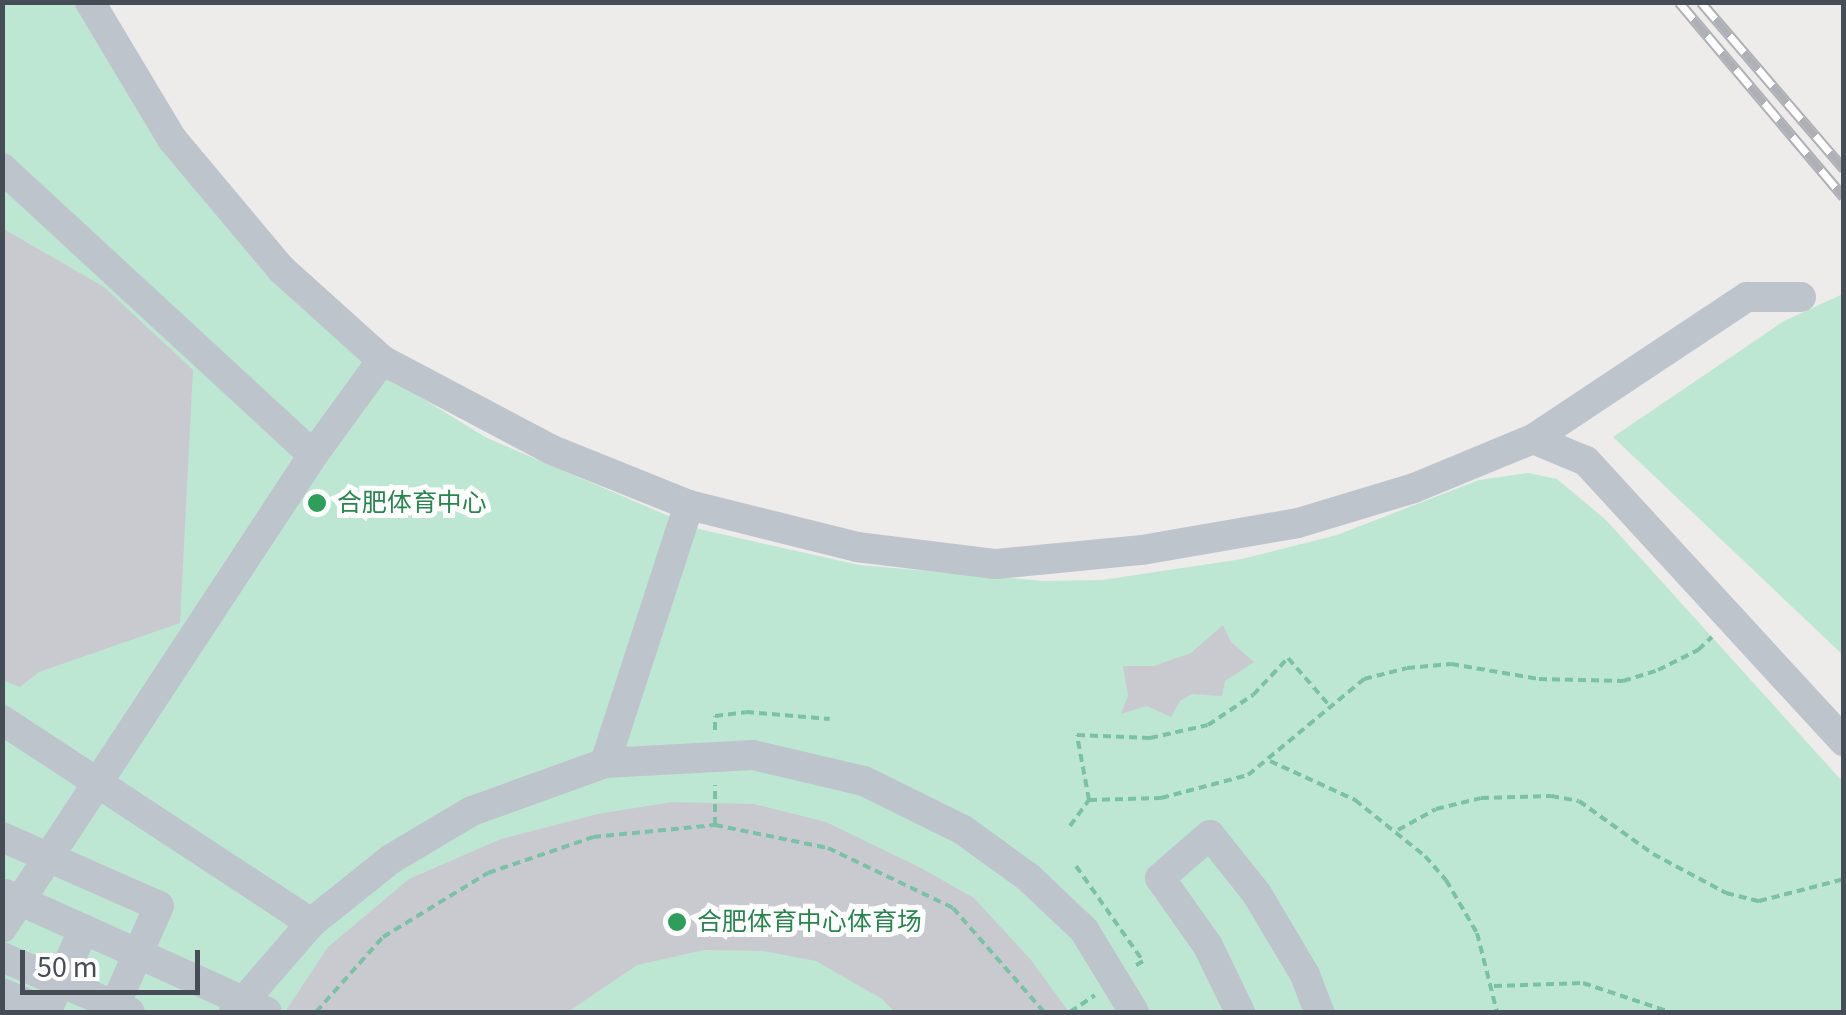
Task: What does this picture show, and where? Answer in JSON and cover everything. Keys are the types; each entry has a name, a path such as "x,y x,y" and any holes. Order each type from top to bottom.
{"street":[{"path":"90,2 172,138 281,269 382,360 552,450 690,505 858,546 996,564 1142,550 1298,523 1414,488 1533,439 1747,297 1801,297"},
{"path":"2,168 313,455"},
{"path":"2,928 313,455 382,360"},
{"path":"1533,439 1586,461 1734,617 1844,742"},
{"path":"605,763 690,505"},
{"path":"2,720 311,922"},
{"path":"234,1012 311,922 392,858 472,810 605,763 753,755 864,781 963,830 1028,878 1084,930 1134,1012"},
{"path":"1240,1012 1208,946 1160,878 1210,835 1257,894 1304,975 1319,1012"},
{"path":"2,837 160,906 124,1012"},
{"path":"2,893 267,1012"},
{"path":"2,993 46,1012 84,929"},
{"path":"124,1012 150,957"},
{"path":"2,958 124,1012"}],"path":[{"path":"1089,800 1161,798 1248,774 1270,761 1329,705 1364,679 1407,668 1451,664 1539,679 1623,681 1658,670 1698,650 1734,617"},
{"path":"1070,826 1089,800 1077,735 1150,738 1208,725 1253,695 1288,658 1329,705"},
{"path":"746,712 830,719"},
{"path":"1270,761 1355,800 1398,830 1455,895 1477,933 1494,986 1497,1012"},
{"path":"1398,830 1436,809 1481,798 1551,796 1578,802 1653,854 1726,893 1759,901 1844,879"},
{"path":"316,1012 383,937 488,874 594,837 714,825 828,848 953,908 1044,1012"},
{"path":"1076,866 1124,933"},
{"path":"1494,986 1583,983 1620,992 1670,1012"}],"green space":[{"name":"合肥体育中心","path":"2,3 80,3 159,134 412,392 485,437 699,529 859,565 1044,581 1102,580 1242,559 1337,535 1479,480 1528,473 1557,479 1606,520 1843,782 1843,1012 3,1012"},
{"path":"1843,294 1843,655 1613,437 1784,321"}],"building":[{"path":"2,228 104,287 193,370 180,623 39,672 20,687 2,680"},
{"path":"1223,625 1231,642 1254,662 1225,681 1222,696 1192,694 1180,701 1171,717 1147,706 1121,714 1128,696 1123,666 1154,666 1191,653"},
{"name":"合肥体育中心体育场","path":"672,802 754,804 826,822 921,868 974,898 1031,960 1069,1012 895,1012 882,999 816,961 763,951 704,950 637,965 568,1012 285,1012 328,947 409,879 501,839 598,814"}],"railway":[{"path":"1679,2 1844,197"},
{"path":"1701,2 1844,169"}],"place":[{"name":"合肥体育中心","path":"317,503"},
{"name":"合肥体育中心体育场","path":"677,922"}]}
